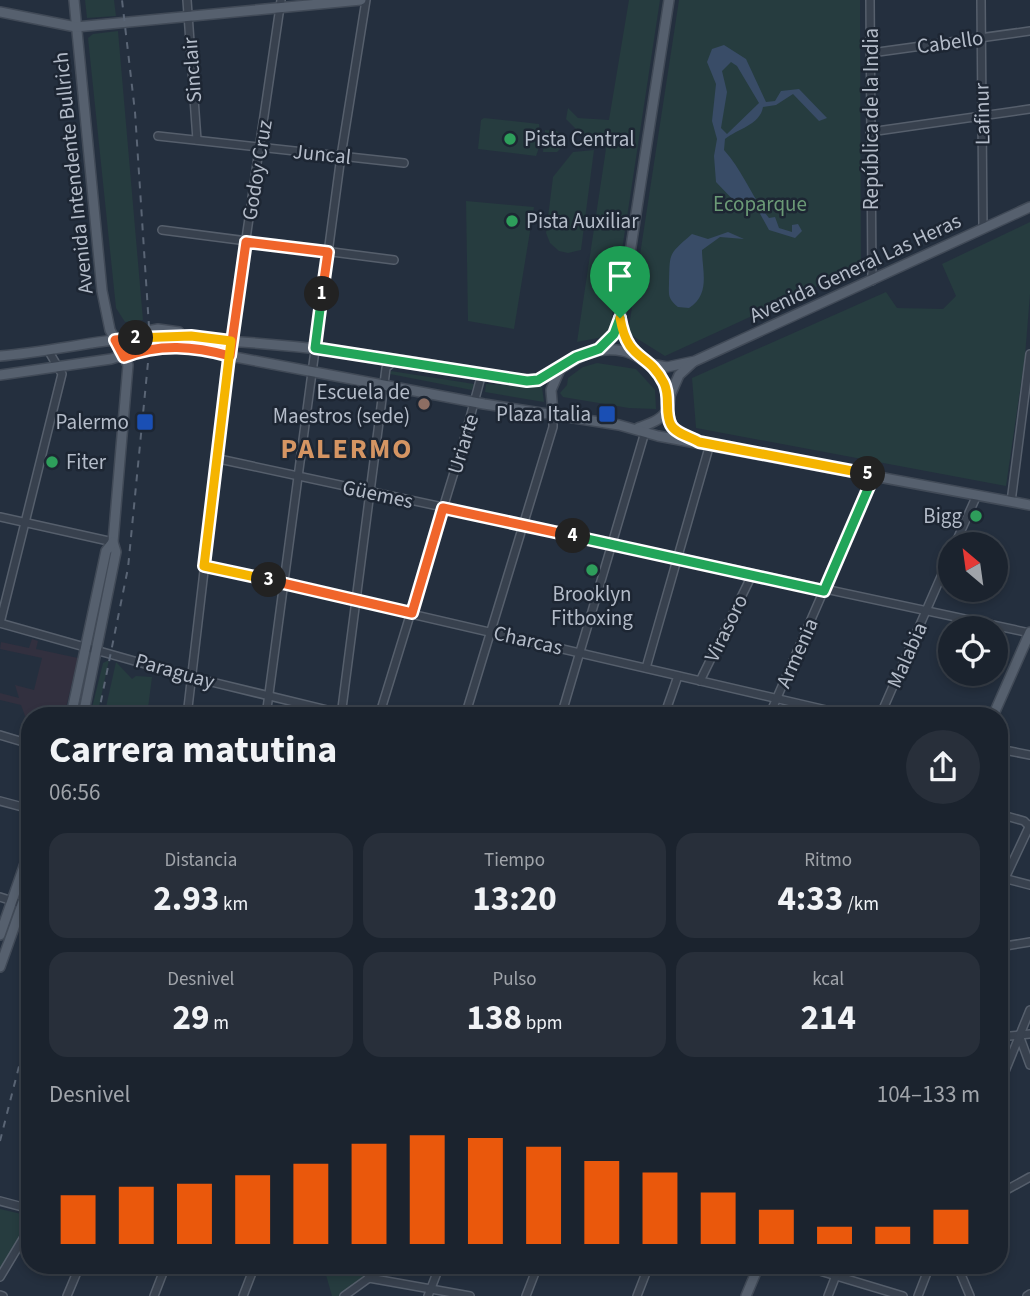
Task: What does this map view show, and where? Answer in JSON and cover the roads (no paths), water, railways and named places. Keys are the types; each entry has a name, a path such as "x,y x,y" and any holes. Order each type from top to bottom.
{"main road":[{"name":"Avenida Intendente Bullrich","path":"74,0 101,282 107,320 124,357"},
{"path":"0,12 76,27 281,3 364,0"},
{"path":"0,358 115,340 140,331 158,329 191,336 396,359 505,379 533,381 599,349 614,334 620,318 669,0"},
{"name":"Avenida General Las Heras","path":"649,364 667,366 695,361 1030,206"},
{"path":"620,318 625,339 634,354 649,364 664,382 669,398 667,409 672,427 699,442"},
{"path":"0,375 124,357 143,349 176,346 475,402 553,413 1030,505"},
{"path":"599,349 634,354"},
{"path":"74,707 93,648 116,552 113,542 128,365 124,357"},
{"name":"Avenida General Las Heras","path":"669,398 679,375 695,361"},
{"path":"553,413 551,390 562,366"},
{"path":"641,430 667,409"},
{"path":"997,707 1030,633"},
{"path":"84,707 93,648"},
{"path":"0,934 21,874"},
{"path":"0,967 21,907"},
{"path":"746,1296 755,1274"}],"street":[{"name":"Sinclair","path":"187,0 197,140"},
{"path":"267,707 364,0"},
{"name":"República de la India","path":"870,0 872,281"},
{"name":"Lafinur","path":"981,0 983,228"},
{"name":"Godoy Cruz","path":"188,707 231,341 262,147 281,3"},
{"name":"Cabello","path":"871,53 1030,31"},
{"path":"870,132 1030,109"},
{"name":"Juncal","path":"158,136 404,163"},
{"path":"162,230 394,260"},
{"path":"0,623 62,374 61,367 47,350"},
{"path":"1011,502 1026,421 1030,355"},
{"path":"342,707 386,368 396,359"},
{"name":"Uriarte","path":"382,707 482,373"},
{"path":"468,707 553,427 553,413"},
{"path":"564,707 613,545 641,430"},
{"path":"646,668 710,444"},
{"name":"Güemes","path":"219,459 926,613 1030,633"},
{"name":"Armenia","path":"773,707 874,475"},
{"path":"960,532 977,495"},
{"path":"0,517 113,542"},
{"name":"Charcas","path":"204,566 814,707"},
{"name":"Virasoro","path":"700,681 752,575"},
{"name":"Malabia","path":"884,707 938,584"},
{"name":"Paraguay","path":"0,623 191,677 314,707"},
{"path":"667,707 678,676"},
{"path":"0,736 21,742"},
{"path":"1008,750 1030,755"},
{"path":"0,801 21,807"},
{"path":"1008,817 1024,821 1030,826 1008,867"},
{"path":"1008,880 1030,885"},
{"path":"0,897 21,904"},
{"path":"1008,946 1030,942"},
{"path":"1008,1063 1030,1010"},
{"path":"1008,1036 1030,1034"},
{"path":"1019,1035 1030,1065"},
{"path":"1008,1189 1030,1177"},
{"path":"0,1201 21,1207"},
{"path":"0,1277 21,1242"},
{"path":"66,1296 76,1274"},
{"path":"154,1296 163,1274"},
{"path":"243,1296 252,1274"},
{"path":"369,1274 369,1278"},
{"path":"429,1293 436,1274"},
{"path":"526,1296 535,1274"},
{"path":"637,1296 646,1274"},
{"path":"829,1274 903,1296"},
{"path":"918,1296 927,1274"},
{"path":"961,1274 970,1296"},
{"path":"828,1296 836,1276"},
{"path":"344,1296 369,1278 429,1293 470,1296"}],"water":[{"path":"724,45 746,59 766,102 775,101 781,91 799,89 827,118 819,121 793,94 776,105 763,107 753,122 725,139 724,150 769,218 775,217 779,228 792,232 792,225 798,224 802,231 795,238 769,230 758,210 737,204 716,182 714,156 717,139 712,121 716,84 707,62 712,49","holes":["731,62 737,66 759,103 727,134 721,128 727,92 722,71"]},
{"path":"728,232 744,239 720,237 702,250 703,289 689,308 678,307 669,293 670,265 674,251 692,234 708,239"}],"railway":[{"path":"100,707 128,568 150,342 135,112 122,0"},
{"path":"0,1141 21,1058"}],"place":[{"name":"Pista Central","path":"510,139"},
{"name":"Pista Auxiliar","path":"512,221"},
{"name":"Escuela de Maestros (sede)","path":"424,404"},
{"name":"Plaza Italia","path":"607,414"},
{"name":"Palermo","path":"145,422"},
{"name":"Fiter","path":"52,462"},
{"name":"Bigg","path":"976,516"},
{"name":"Brooklyn Fitboxing","path":"592,570"}],"district":[{"name":"PALERMO","path":"347,448"}],"park label":[{"name":"Ecoparque","path":"760,204"}]}
